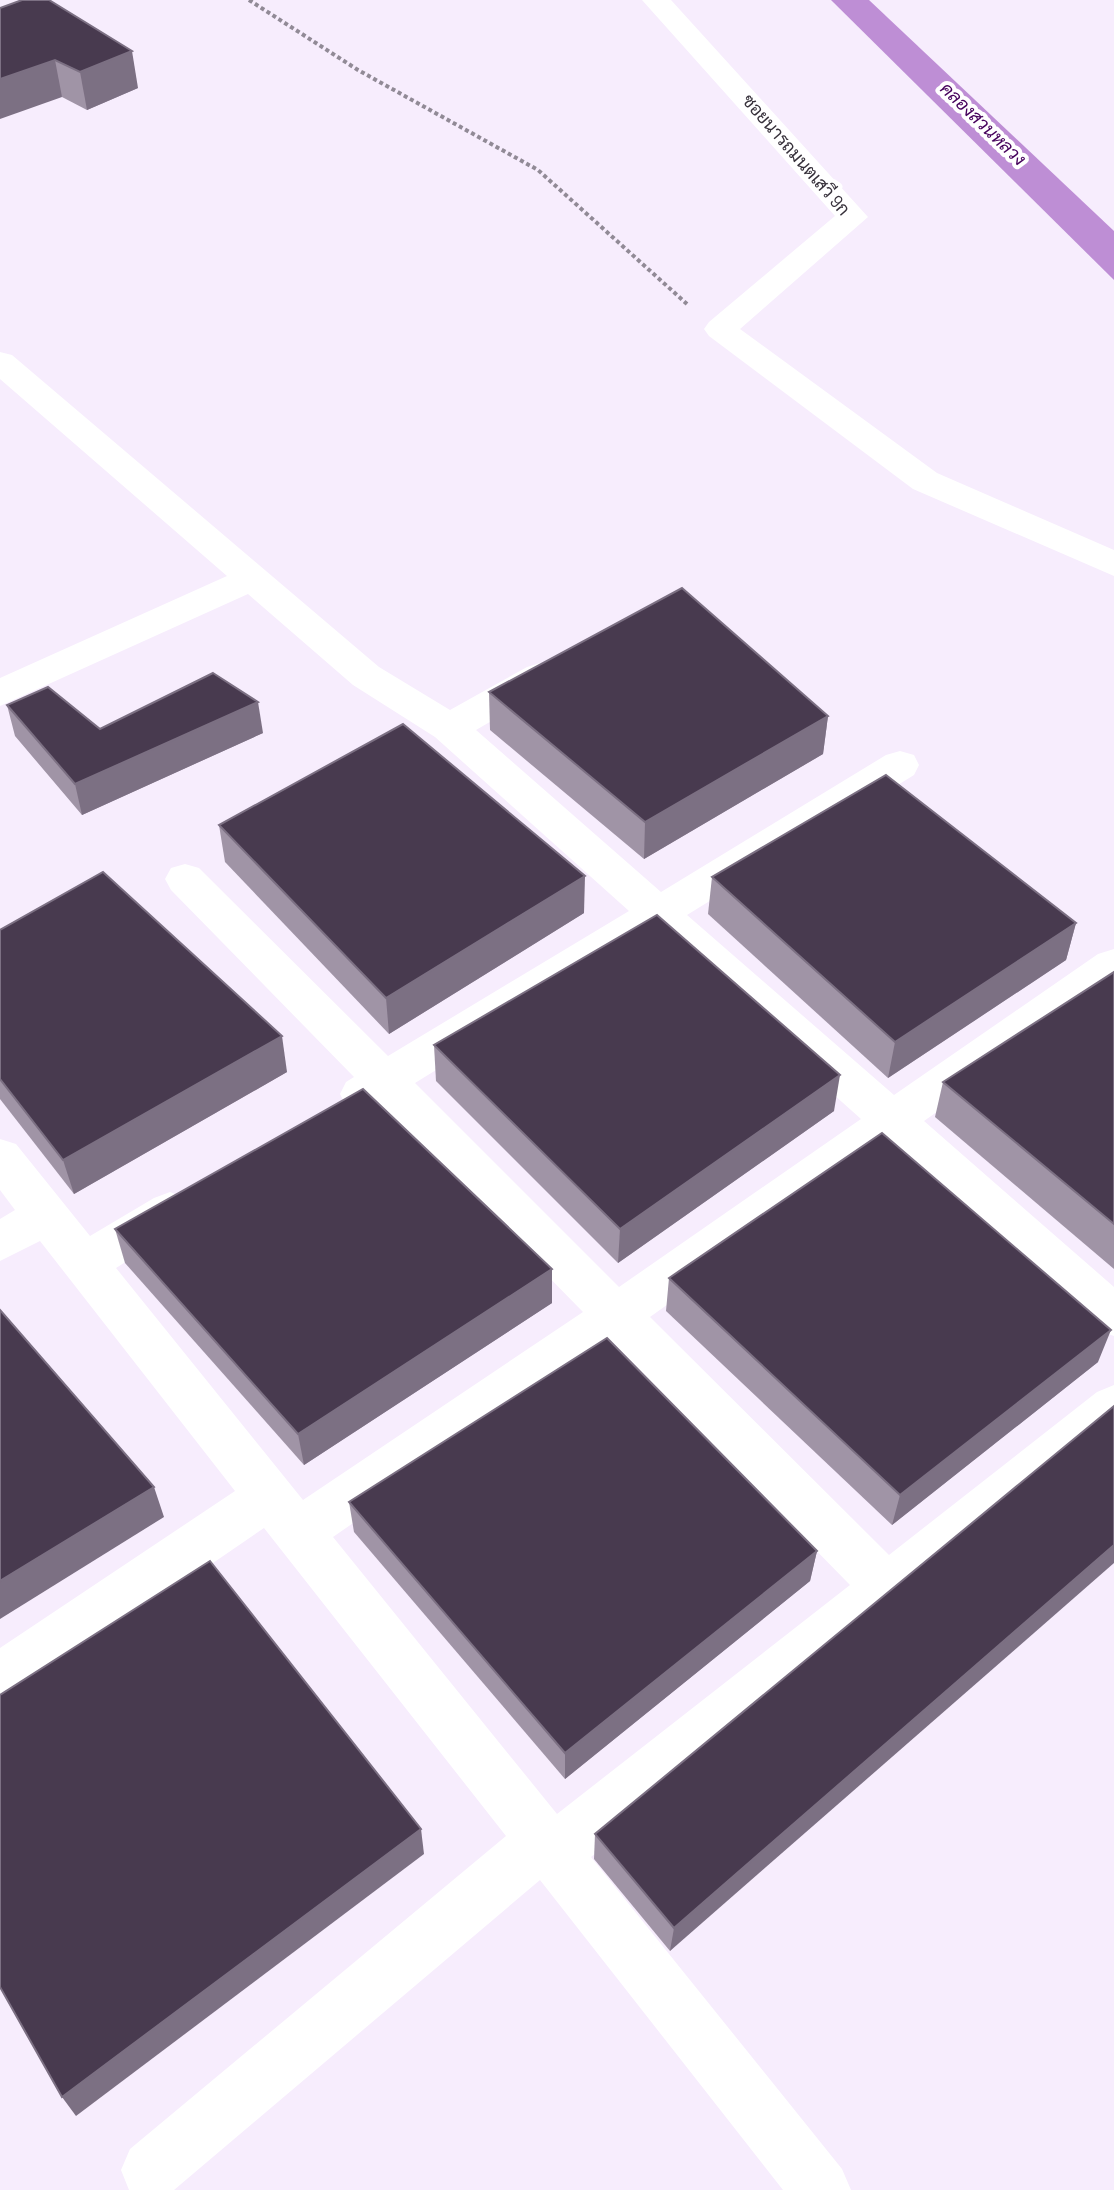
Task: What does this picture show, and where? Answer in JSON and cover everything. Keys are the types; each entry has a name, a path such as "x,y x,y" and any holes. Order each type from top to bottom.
{"street":[{"name":"ซอยนารถมนตเสวี 9ก","path":"656,0 853,217 720,329"},
{"path":"720,329 925,481 1114,564"},
{"path":"0,362 366,676 449,728 1114,1316"},
{"path":"0,693 253,578"},
{"path":"449,728 571,659"},
{"path":"330,1113 900,765"},
{"path":"185,879 887,1588"},
{"path":"0,1678 616,1315 1113,965"},
{"path":"0,1157 821,2190"},
{"path":"84,1263 207,1188"},
{"path":"0,1242 45,1215"},
{"path":"151,2170 548,1847 887,1588 1114,1407"}],"path":[{"path":"249,0 358,70 538,170 675,295 720,329"}],"water":[{"name":"คลองสวนหลวง","path":"831,0 869,0 1114,231 1114,280"}],"building":[{"path":"22,0 49,0 132,51 80,72 55,60 0,79 0,8"},
{"path":"682,588 828,716 645,822 489,692"},
{"path":"213,673 258,702 75,784 7,705 48,687 100,729"},
{"path":"403,724 585,876 386,998 219,825"},
{"path":"886,775 1076,923 895,1042 712,877"},
{"path":"103,872 282,1036 63,1160 0,1079 0,930"},
{"path":"657,915 840,1075 620,1229 434,1045"},
{"path":"1114,972 1114,1224 943,1082"},
{"path":"363,1089 552,1269 298,1434 115,1229"},
{"path":"882,1133 1111,1330 900,1495 669,1278"},
{"path":"0,1310 154,1487 0,1581"},
{"path":"607,1338 817,1551 565,1753 349,1502"},
{"path":"1114,1406 1114,1545 674,1928 595,1834"},
{"path":"210,1561 421,1829 62,2097 0,1987 0,1695"}]}
